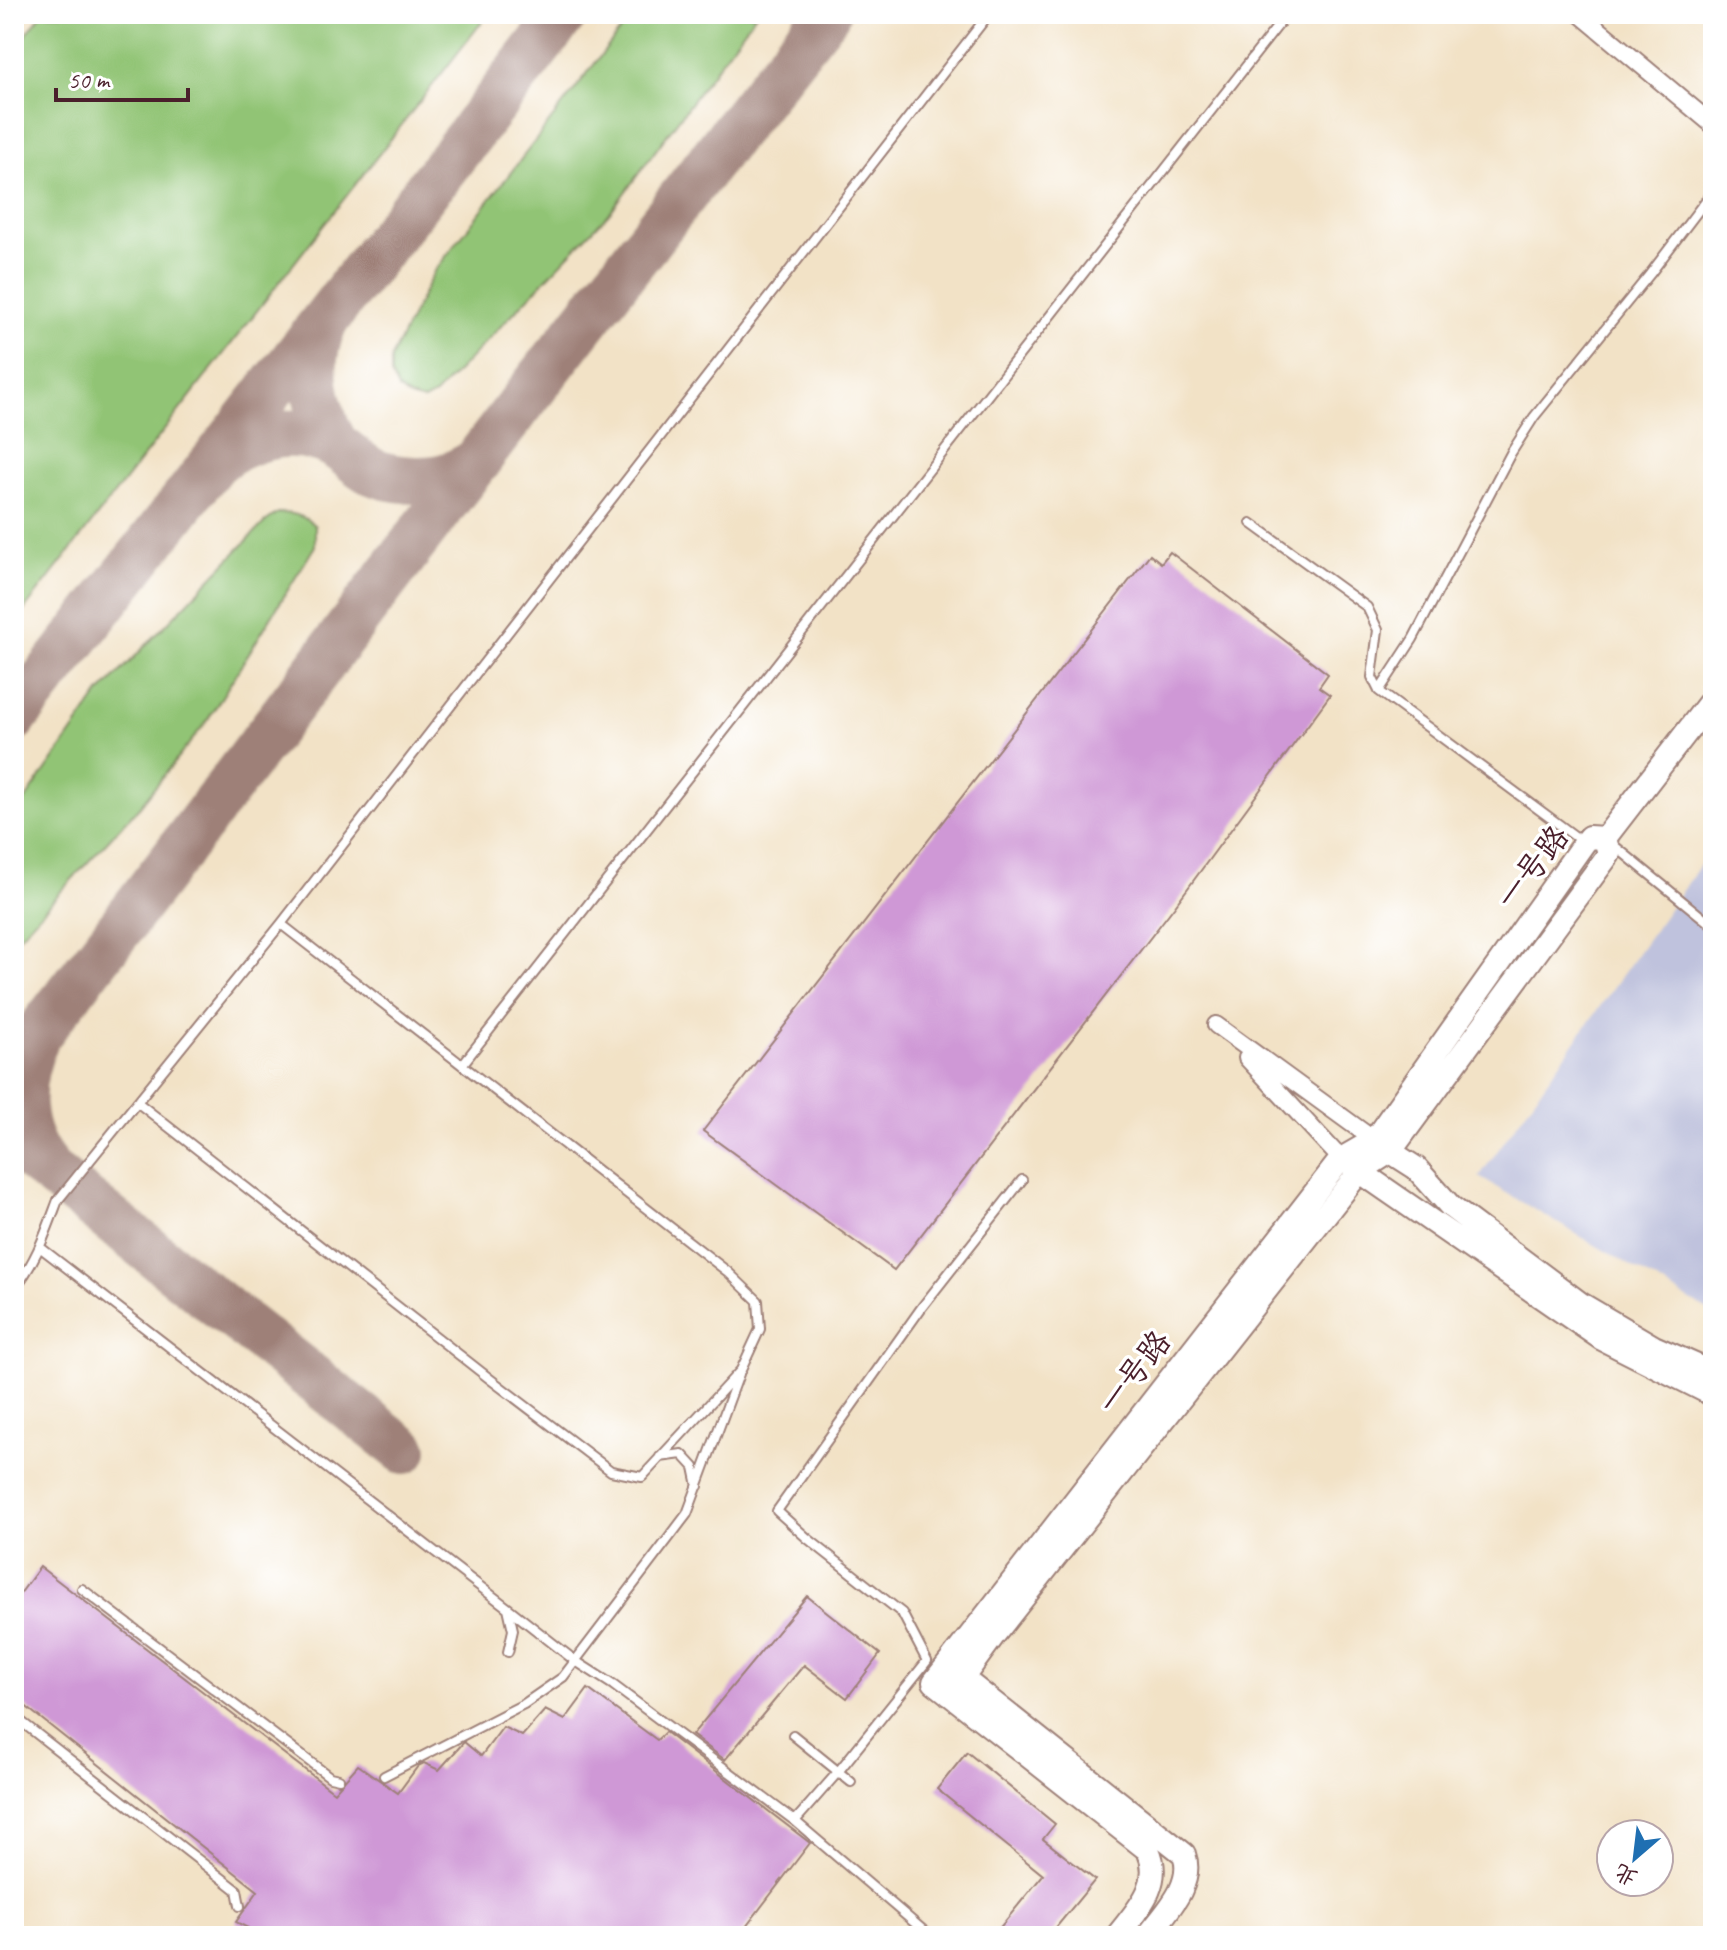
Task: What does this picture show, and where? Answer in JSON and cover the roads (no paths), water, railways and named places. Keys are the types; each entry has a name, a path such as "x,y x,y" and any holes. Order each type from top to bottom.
{"main road":[{"name":"一号路","path":"948,1680 1350,1165 1382,1146 1594,841 1713,698"},
{"path":"1382,1146 1416,1168 1451,1207 1581,1304 1654,1347 1713,1373"},
{"path":"1350,1165 1602,1339 1713,1395"},
{"path":"948,1680 1148,1850 1154,1862 1152,1883 1144,1901 1117,1936"},
{"path":"948,1680 1184,1854 1187,1870 1184,1882 1172,1905 1148,1936"}],"street":[{"path":"1588,16 1713,125"},
{"path":"1350,1165 1216,1025 1382,1146"}],"lane":[{"path":"14,1289 41,1248 58,1200 281,924 989,14"},
{"path":"462,1065 1287,14"},
{"path":"1379,691 1413,639 1511,453 1534,417 1713,191"},
{"path":"1251,523 1367,607 1378,630 1372,677 1379,691 1713,926"},
{"path":"281,924 728,1272 758,1301 760,1329 741,1370 687,1514 563,1677 524,1704 384,1776"},
{"path":"137,1102 611,1471 642,1477 741,1370"},
{"path":"795,1821 927,1661 902,1613 777,1511 922,1307 1022,1180"},
{"path":"41,1248 574,1660 613,1685 795,1821 930,1936"},
{"path":"660,1457 682,1454 694,1467 698,1486"},
{"path":"82,1589 330,1777 339,1779"},
{"path":"508,1608 513,1630 508,1652"},
{"path":"14,1716 237,1890 240,1906"},
{"path":"793,1735 851,1782"}]}
